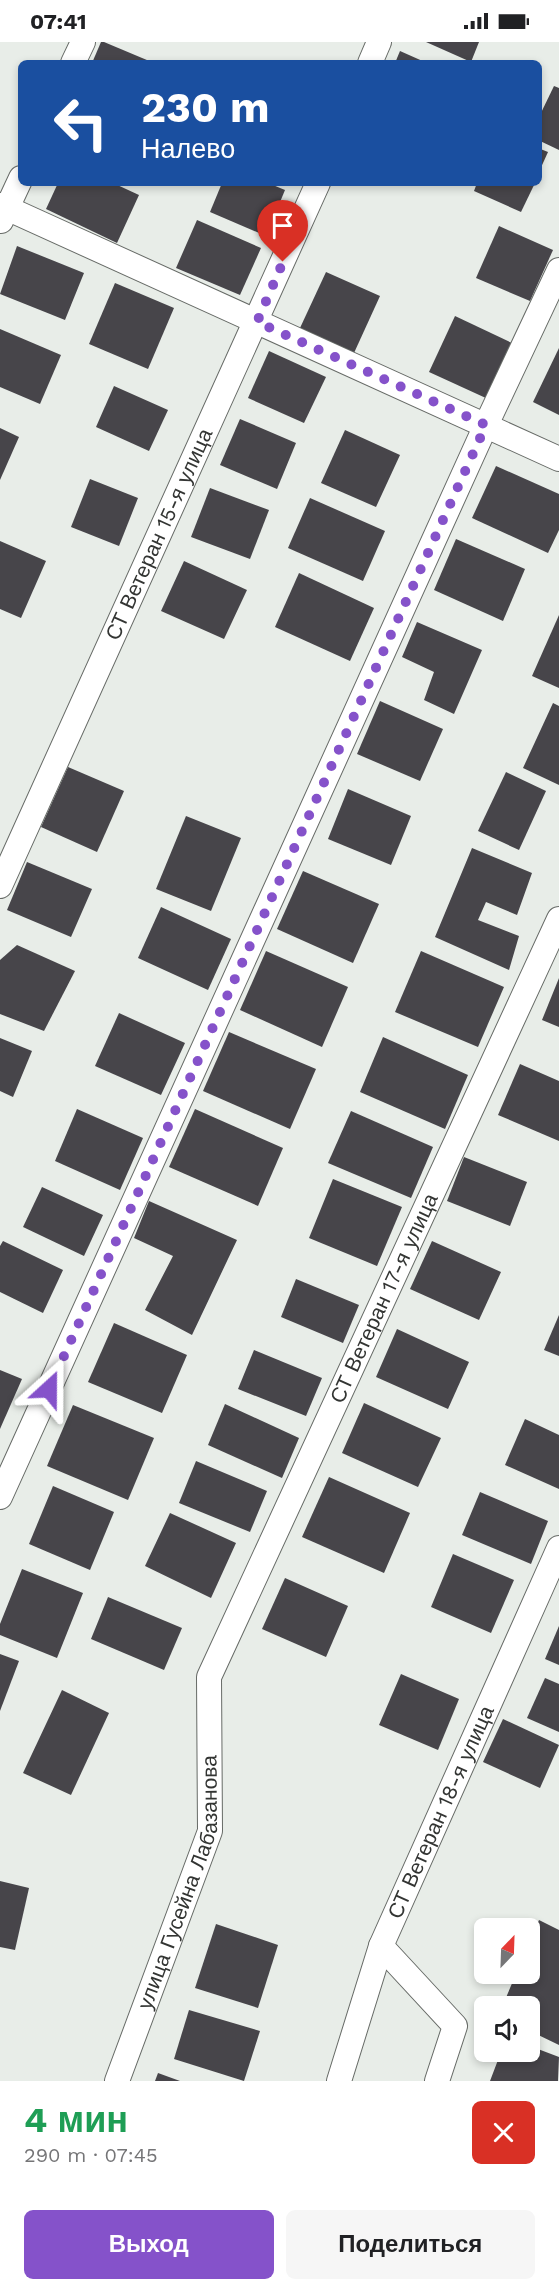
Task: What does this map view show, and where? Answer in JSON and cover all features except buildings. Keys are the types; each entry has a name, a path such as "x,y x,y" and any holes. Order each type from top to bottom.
{"street":[{"path":"75,60 83,42"},
{"path":"371,60 379,42"},
{"path":"18,183 2,212 257,322 559,459"},
{"name":"СТ Ветеран 15-я улица","path":"0,886 317,186"},
{"path":"0,1497 486,425 559,270"},
{"name":"СТ Ветеран 17-я улица","path":"209,1677 559,919"},
{"name":"СТ Ветеран 18-я улица","path":"339,2081 381,1946 559,1548"},
{"name":"улица Гусейна Лабазанова","path":"117,2081 210,1831 209,1677"},
{"path":"381,1946 455,2026 437,2081"}],"route":[{"path":"49,1389 486,425 257,322 283,262"}]}
